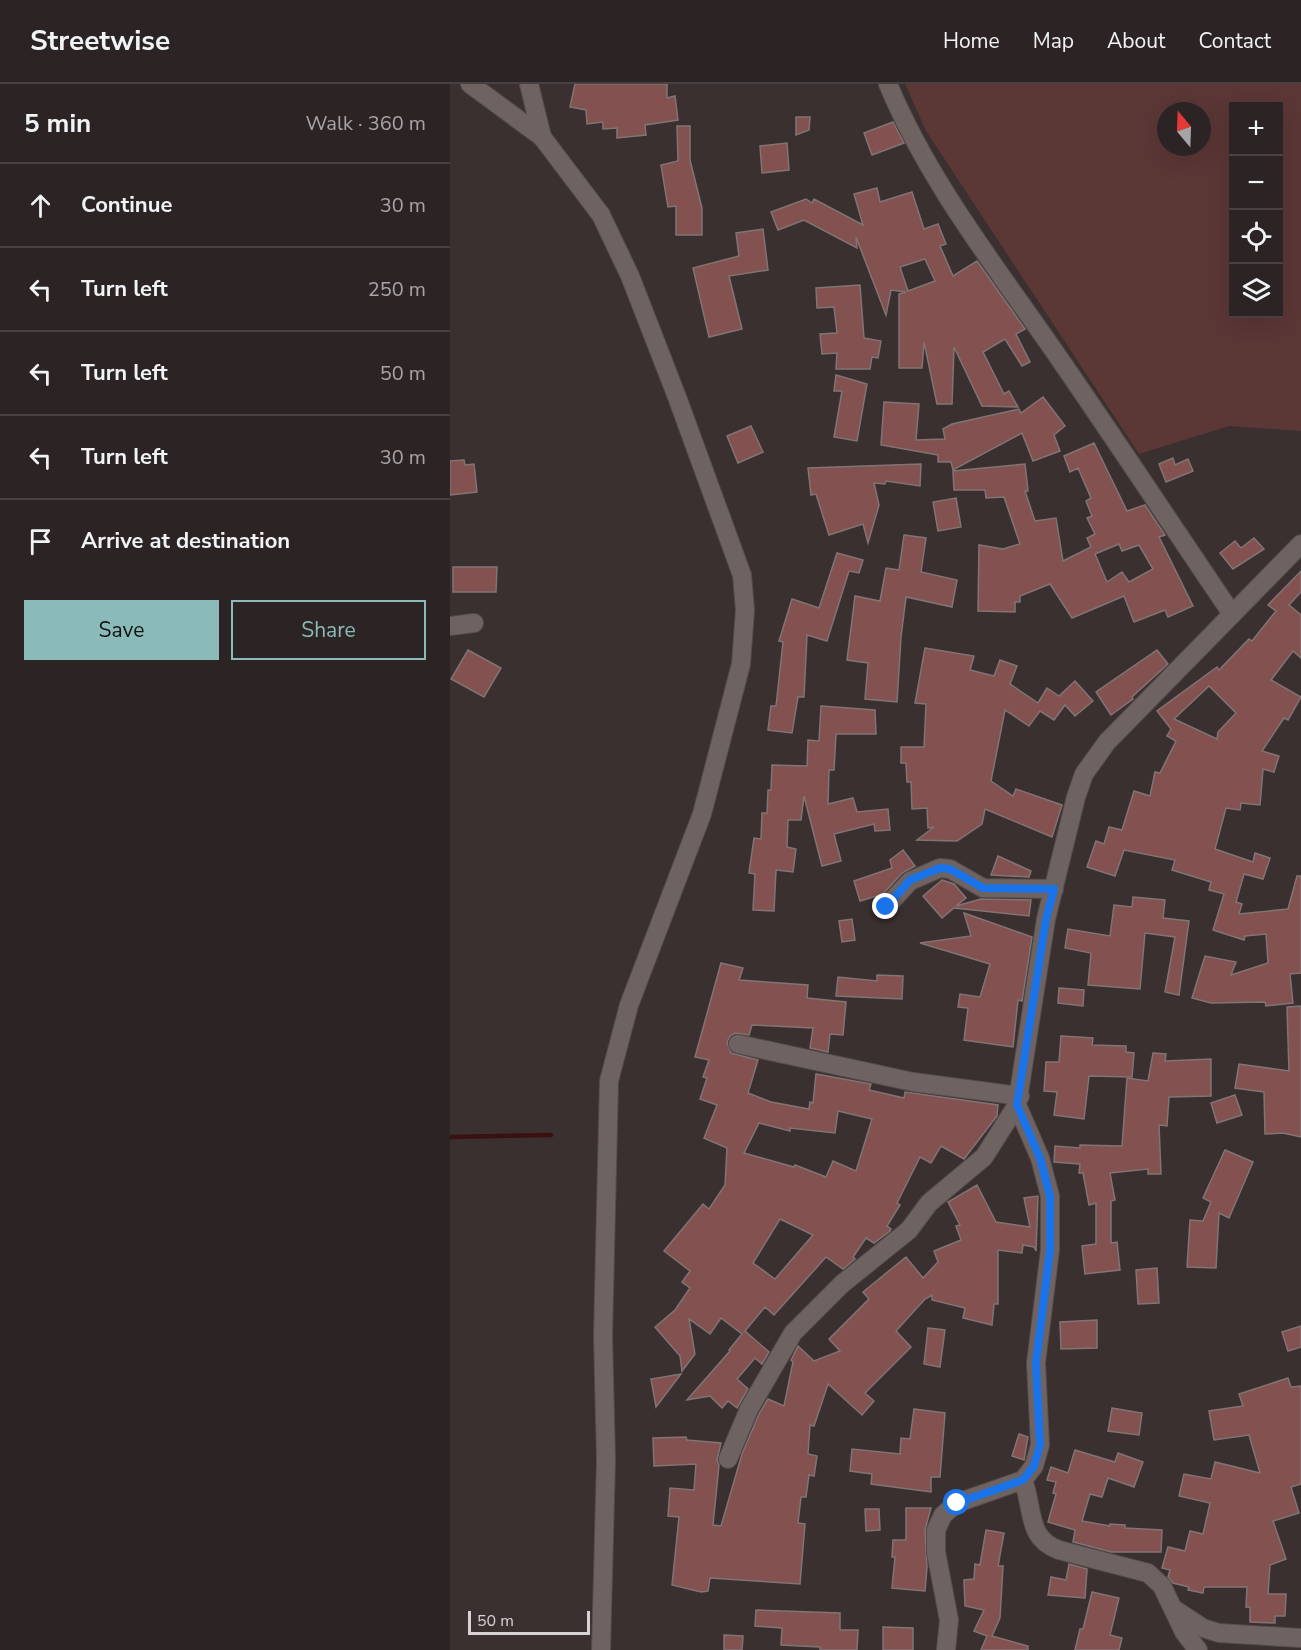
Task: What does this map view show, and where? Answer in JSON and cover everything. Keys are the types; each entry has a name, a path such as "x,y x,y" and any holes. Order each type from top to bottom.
{"street":[{"path":"470,84 542,137 602,215 630,276 732,540 742,575 745,610 741,664 702,814 629,1005 609,1081 604,1324 606,1460 602,1650"},
{"path":"529,84 542,137"},
{"path":"888,84 921,150 979,246 1061,361 1232,614"},
{"path":"728,1459 749,1409 774,1362 793,1333 842,1284 909,1230 929,1203 984,1157 1018,1100 1046,919 1084,774 1107,742 1301,544"},
{"path":"450,626 474,623"},
{"path":"886,907 910,880 940,868 950,869 983,888 1054,889"},
{"path":"738,1044 913,1082 1018,1100"},
{"path":"946,1650 949,1620 936,1552 936,1530 943,1515 957,1503 1023,1480 1034,1466 1040,1445 1036,1363 1050,1250 1050,1196 1040,1158 1018,1100"},
{"path":"1023,1480 1038,1537 1046,1545 1149,1573 1162,1586 1184,1632 1198,1650"},
{"path":"1171,1606 1203,1628 1219,1633 1301,1638"}],"shaded area":[{"path":"905,84 1301,84 1301,431 1229,426 1139,454 926,131"}],"building":[{"path":"575,84 667,84 667,98 675,96 678,120 645,125 646,135 617,138 617,128 603,129 603,122 587,124 586,110 570,107"},
{"path":"796,117 810,117 809,130 796,135"},
{"path":"893,122 904,143 872,155 864,133"},
{"path":"677,126 690,126 690,160 702,208 702,235 676,235 676,206 668,207 661,165 678,161"},
{"path":"787,143 789,170 762,173 760,146"},
{"path":"877,188 880,202 912,192 924,229 938,224 946,244 940,246 953,276 977,261 1025,329 1016,334 1030,362 1022,366 1005,339 983,352 1004,394 1009,391 1018,407 982,406 954,347 952,404 937,404 924,342 922,368 899,368 899,294 906,292 891,290 886,315 856,237 857,248 804,220 778,230 771,212 806,199 812,203 814,199 863,225 854,194","holes":["925,259 935,281 908,291 900,267"]},
{"path":"763,229 768,270 729,276 742,329 709,337 693,268 739,256 736,233"},
{"path":"860,285 864,338 881,341 878,358 872,357 870,369 836,369 837,353 822,354 820,334 837,333 834,307 817,308 816,288"},
{"path":"836,375 867,384 857,441 834,437 842,391 834,391"},
{"path":"1043,397 1065,426 1054,435 1060,451 1033,461 1022,433 953,470 951,462 938,462 938,455 881,445 884,402 919,404 916,440 945,439 943,429 952,424 1019,409 1021,413"},
{"path":"751,426 763,452 738,463 727,436"},
{"path":"1094,443 1127,511 1145,505 1165,535 1159,537 1193,606 1168,617 1165,610 1134,622 1124,596 1072,618 1050,584 1020,596 1020,602 1015,602 1015,612 978,611 979,545 1003,549 1020,544 1004,497 986,498 985,490 954,490 953,471 1025,464 1028,491 1025,491 1035,521 1056,518 1063,561 1091,547 1087,538 1095,534 1087,518 1092,516 1086,501 1091,498 1078,468 1070,472 1064,456","holes":["1119,544 1122,551 1139,545 1153,569 1129,582 1122,572 1107,582 1095,554"]},
{"path":"1173,458 1175,465 1188,459 1193,471 1166,482 1159,464"},
{"path":"464,460 465,465 474,464 477,492 450,495 450,461"},
{"path":"921,464 920,486 886,481 885,484 874,483 879,505 868,543 863,524 829,535 816,494 811,495 808,468"},
{"path":"956,498 961,527 938,531 933,502"},
{"path":"904,535 926,538 921,572 957,580 952,607 906,597 897,702 865,699 868,663 847,660 855,596 880,601 886,568 899,570"},
{"path":"1254,538 1264,549 1233,569 1220,553 1235,541 1241,548"},
{"path":"837,553 863,560 859,573 849,571 827,641 807,635 804,697 798,697 792,733 768,730 771,706 776,706 783,642 779,641 792,599 819,608"},
{"path":"453,567 497,567 496,592 453,592"},
{"path":"1301,571 1301,592 1289,605 1301,615 1301,658 1293,651 1271,680 1301,697 1288,720 1284,718 1262,751 1279,756 1274,772 1263,769 1260,805 1241,803 1240,810 1226,808 1215,849 1253,862 1255,853 1270,858 1263,879 1244,874 1236,902 1242,904 1239,914 1288,909 1297,876 1301,876 1301,973 1290,974 1293,1003 1266,1006 1265,1002 1211,1003 1192,998 1205,956 1236,962 1231,975 1268,963 1266,934 1245,936 1244,940 1213,930 1224,894 1209,890 1211,882 1172,870 1175,860 1124,850 1115,876 1087,867 1096,841 1104,844 1109,827 1122,830 1134,791 1150,796 1155,772 1160,773 1176,741 1167,736 1171,729 1157,711 1217,667 1219,670 1249,639 1252,641 1276,611 1268,605","holes":["1209,686 1236,713 1218,732 1217,739 1174,719"]},
{"path":"925,648 974,656 970,670 994,676 1000,660 1017,666 1010,684 1038,703 1047,688 1059,696 1075,681 1093,701 1075,716 1065,705 1054,720 1040,711 1029,726 1005,710 991,781 1013,796 1016,789 1062,805 1052,837 985,809 982,824 957,841 917,840 934,827 928,828 927,808 912,809 911,782 907,782 906,763 901,763 901,747 924,747 926,704 915,703"},
{"path":"468,650 501,668 484,697 451,679"},
{"path":"1157,650 1168,664 1132,697 1133,699 1111,715 1096,692"},
{"path":"821,706 875,710 876,734 836,734 834,770 829,770 828,804 853,798 857,812 888,809 890,830 875,831 874,824 834,834 841,861 822,866 804,796 801,820 788,820 787,847 796,849 793,872 776,870 774,911 753,910 755,874 749,873 754,838 761,839 762,813 767,813 772,765 807,766 808,740 819,741"},
{"path":"903,850 915,866 902,873 883,894 860,901 854,881 892,868 890,860"},
{"path":"998,856 1031,871 1029,877 991,875"},
{"path":"942,880 954,884 966,898 956,906 981,899 1031,900 1029,916 954,908 942,918 923,896"},
{"path":"1133,897 1165,900 1163,918 1189,921 1179,995 1165,992 1175,937 1145,933 1140,989 1088,985 1091,953 1065,948 1068,929 1110,936 1114,905 1132,907"},
{"path":"964,913 1032,937 1022,1001 1018,1000 1013,1047 964,1040 968,1008 958,1007 960,994 980,997 990,964 920,943 971,936"},
{"path":"852,919 855,940 842,942 839,921"},
{"path":"721,963 743,968 739,980 808,985 807,998 846,1002 843,1035 830,1034 828,1052 810,1048 813,1028 752,1025 749,1035 735,1033 730,1036 727,1042 731,1053 758,1060 748,1093 771,1102 809,1109 810,1102 813,1103 816,1074 871,1084 869,1090 904,1098 905,1092 998,1105 997,1116 964,1159 941,1146 931,1163 920,1157 897,1203 900,1205 887,1226 891,1229 890,1231 874,1243 866,1238 853,1257 855,1259 843,1269 826,1257 774,1315 765,1307 745,1331 769,1352 762,1364 755,1358 737,1379 748,1389 737,1408 728,1401 722,1408 710,1396 687,1400 742,1334 721,1318 710,1334 689,1319 695,1354 682,1371 680,1356 655,1327 675,1310 690,1288 682,1282 690,1271 664,1251 703,1204 709,1209 725,1185 727,1148 704,1138 717,1105 700,1099 707,1078 703,1077 709,1060 695,1057","holes":["838,1111 872,1119 856,1171 833,1161 826,1177 795,1165 794,1167 744,1153 759,1123 790,1131 790,1128 835,1133","780,1219 813,1235 775,1279 753,1263"]},
{"path":"877,975 903,976 902,999 836,996 838,977 877,981"},
{"path":"1059,988 1084,990 1083,1006 1058,1003"},
{"path":"1301,1006 1301,1137 1283,1133 1265,1134 1264,1092 1235,1088 1239,1064 1289,1071 1287,1007"},
{"path":"1061,1036 1093,1038 1092,1045 1126,1046 1126,1052 1134,1053 1132,1077 1089,1076 1084,1119 1054,1115 1057,1092 1044,1091 1046,1062 1059,1062"},
{"path":"1153,1053 1166,1054 1165,1061 1211,1059 1211,1096 1169,1097 1167,1126 1159,1125 1161,1174 1148,1174 1148,1169 1110,1173 1115,1200 1111,1201 1111,1243 1117,1242 1120,1270 1085,1274 1082,1246 1096,1244 1096,1203 1089,1205 1083,1173 1079,1173 1080,1164 1054,1162 1055,1146 1080,1148 1080,1145 1122,1146 1127,1078 1148,1081"},
{"path":"1235,1095 1242,1115 1217,1123 1211,1103"},
{"path":"1225,1150 1253,1162 1229,1218 1219,1213 1216,1268 1187,1267 1190,1220 1203,1221 1211,1202 1203,1198"},
{"path":"977,1185 996,1222 1030,1227 1024,1198 1038,1196 1036,1251 1034,1247 1023,1245 1022,1253 998,1250 998,1304 994,1304 992,1325 963,1318 965,1308 932,1300 932,1295 925,1299 896,1331 911,1347 865,1393 874,1401 862,1415 828,1384 814,1426 810,1425 808,1454 817,1456 814,1476 809,1475 806,1497 801,1497 798,1523 805,1524 800,1584 710,1578 708,1591 701,1592 672,1585 679,1517 668,1516 670,1488 694,1490 696,1464 654,1466 653,1438 686,1437 687,1440 721,1443 717,1460 719,1465 713,1525 721,1526 742,1454 759,1414 768,1399 784,1406 793,1362 791,1360 798,1346 814,1361 840,1351 829,1339 869,1299 863,1292 906,1257 923,1278 938,1262 934,1251 961,1240 956,1226 960,1225 948,1202"},
{"path":"1157,1268 1159,1303 1138,1304 1136,1270"},
{"path":"1097,1320 1097,1348 1061,1349 1060,1322"},
{"path":"1301,1326 1301,1347 1288,1351 1282,1332"},
{"path":"928,1328 945,1330 940,1367 924,1364"},
{"path":"681,1374 656,1407 651,1379"},
{"path":"1288,1378 1291,1387 1301,1386 1301,1484 1291,1487 1299,1513 1273,1521 1286,1559 1270,1565 1268,1594 1286,1594 1285,1616 1275,1616 1275,1623 1250,1622 1250,1607 1246,1607 1247,1587 1204,1587 1203,1593 1188,1590 1189,1587 1173,1583 1168,1577 1170,1570 1162,1568 1168,1547 1185,1551 1190,1531 1203,1534 1210,1503 1179,1496 1184,1474 1211,1479 1215,1462 1260,1473 1249,1435 1214,1440 1209,1411 1243,1406 1239,1394"},
{"path":"1112,1408 1142,1413 1139,1435 1108,1431"},
{"path":"914,1409 945,1413 940,1477 931,1477 931,1492 871,1484 872,1474 850,1471 852,1449 900,1454 901,1438 910,1439"},
{"path":"1019,1434 1028,1437 1024,1460 1012,1456"},
{"path":"1075,1450 1115,1462 1118,1453 1143,1462 1134,1487 1108,1478 1102,1497 1090,1494 1082,1521 1110,1526 1110,1524 1125,1525 1125,1528 1162,1530 1161,1552 1111,1552 1073,1542 1075,1530 1048,1522 1056,1494 1053,1493 1056,1482 1047,1480 1051,1467 1068,1473"},
{"path":"906,1508 931,1508 925,1530 927,1567 925,1591 892,1588 895,1557 892,1557 893,1540 906,1540"},
{"path":"865,1509 879,1509 880,1530 866,1531"},
{"path":"986,1530 1004,1533 998,1566 1003,1566 1000,1618 992,1636 1028,1646 1028,1650 981,1650 987,1636 974,1631 984,1610 965,1606 964,1580 974,1579 975,1564 980,1565"},
{"path":"1069,1564 1087,1569 1085,1598 1048,1595 1051,1577 1066,1580"},
{"path":"1092,1592 1119,1598 1110,1635 1122,1638 1119,1650 1075,1650"},
{"path":"756,1610 840,1613 840,1630 858,1630 857,1650 820,1650 820,1647 781,1645 782,1628 755,1626"},
{"path":"883,1627 913,1628 913,1650 883,1650"},
{"path":"724,1635 743,1636 742,1650 724,1650"}],"waterway":[{"path":"450,1137 551,1135"}],"route":[{"path":"886,907 910,880 940,868 950,869 983,888 1054,889 1046,919 1017,1105 1040,1158 1050,1196 1050,1250 1036,1363 1040,1445 1034,1466 1023,1480 957,1503"}]}
